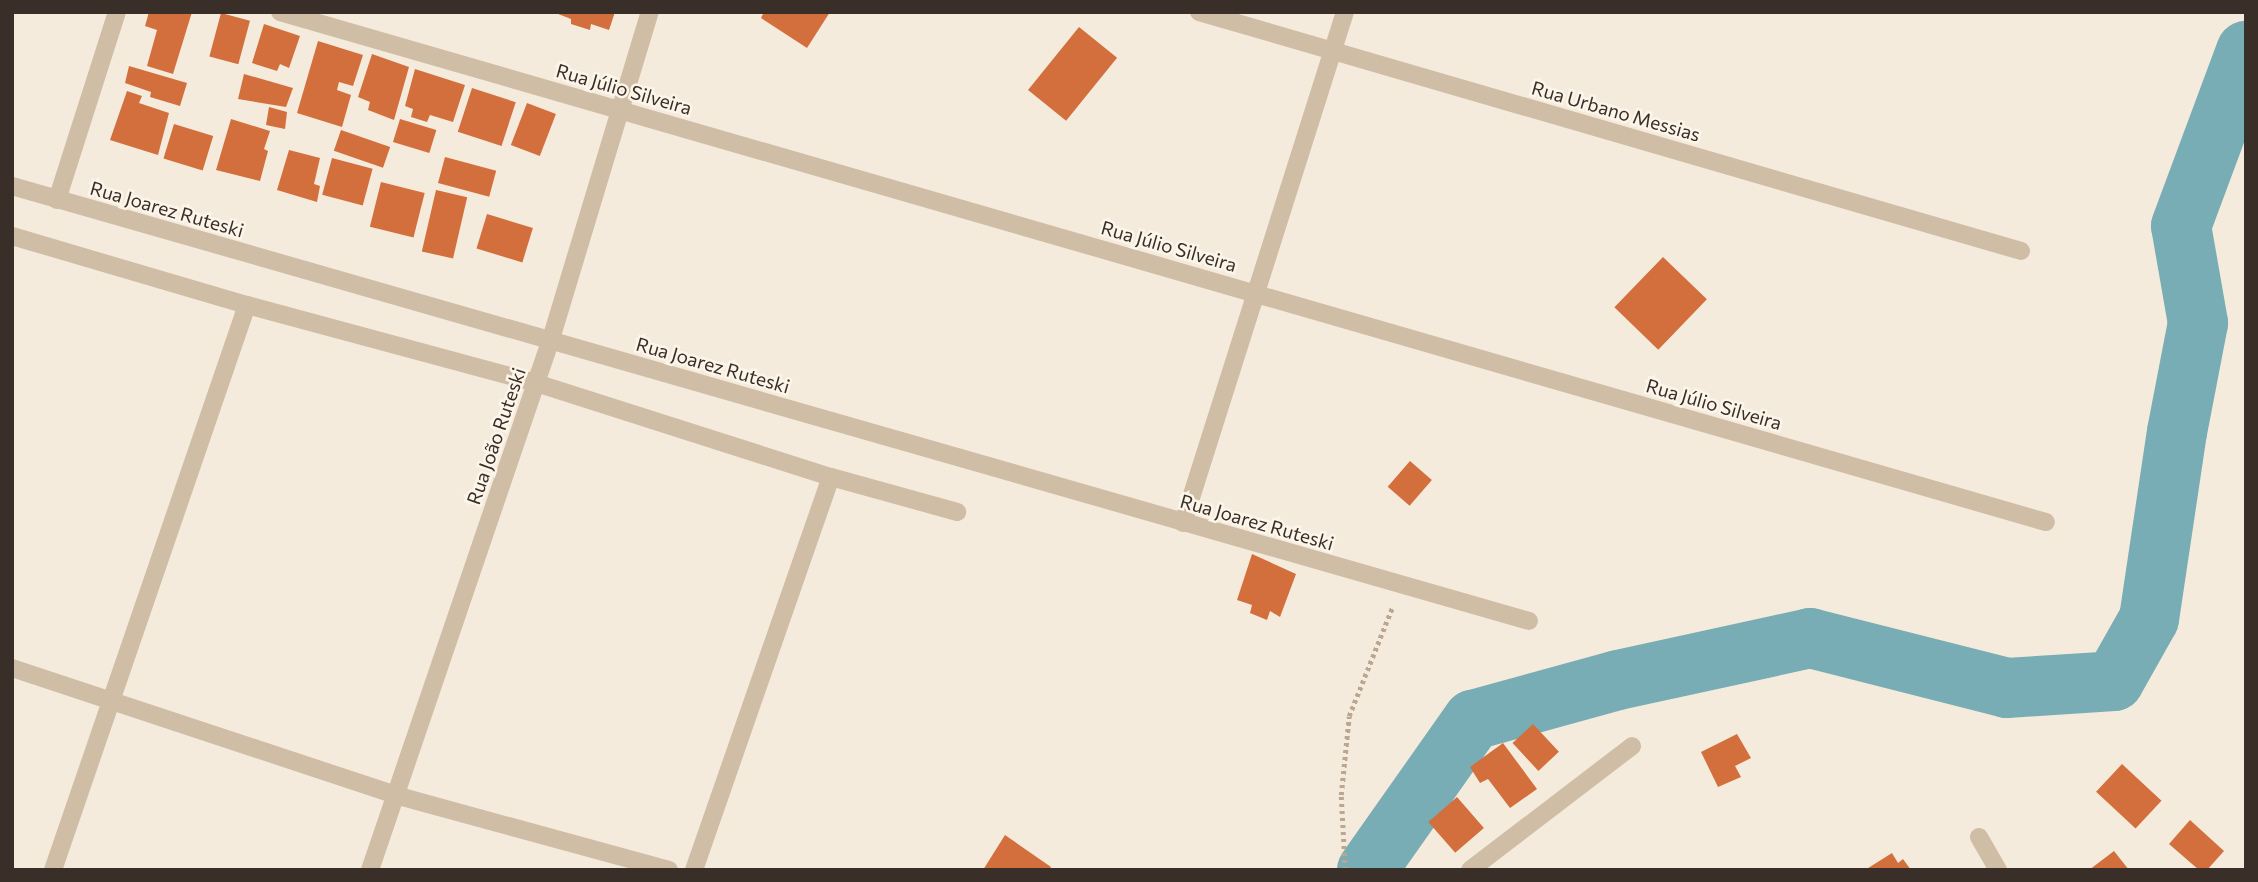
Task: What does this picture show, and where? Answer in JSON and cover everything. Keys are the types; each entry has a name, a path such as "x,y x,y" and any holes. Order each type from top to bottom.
{"street":[{"path":"57,200 117,12"},
{"name":"Rua Júlio Silveira","path":"280,12 2046,522"},
{"name":"Rua João Ruteski","path":"370,870 551,339 650,12"},
{"name":"Rua Urbano Messias","path":"1199,12 2021,251"},
{"path":"1183,523 1345,12"},
{"name":"Rua Joarez Ruteski","path":"12,186 1529,621"},
{"path":"12,236 247,305 536,383 831,477 957,512"},
{"path":"53,870 108,701 247,305"},
{"path":"694,870 831,477"},
{"path":"12,668 395,795 669,870"},
{"path":"1469,870 1632,746"},
{"path":"1979,837 1998,870"}],"path":[{"path":"1345,870 1341,795 1349,716 1401,585"}],"building":[{"path":"149,12 192,12 173,74 147,66 157,30 145,26"},
{"path":"553,12 615,12 609,30 591,24 590,30 571,24 571,19"},
{"path":"764,12 830,12 807,48 761,18"},
{"path":"221,13 250,21 238,64 209,56"},
{"path":"264,24 300,36 289,68 280,64 277,71 252,63"},
{"path":"1079,27 1117,58 1066,121 1028,90"},
{"path":"318,41 363,55 353,86 339,82 337,90 351,95 342,127 297,113"},
{"path":"372,54 409,67 394,120 368,110 370,102 358,97"},
{"path":"129,66 187,83 180,106 150,97 151,92 125,83"},
{"path":"415,69 465,85 453,122 430,115 427,122 411,117 413,109 405,106"},
{"path":"244,74 293,88 286,107 238,99"},
{"path":"472,88 516,102 502,146 458,132"},
{"path":"127,91 142,96 139,103 169,113 158,155 110,140"},
{"path":"527,103 556,114 540,156 511,145"},
{"path":"269,107 287,112 285,129 266,125"},
{"path":"231,119 270,131 264,149 268,151 260,181 216,170"},
{"path":"400,119 436,130 429,153 393,142"},
{"path":"174,124 213,136 203,170 163,158"},
{"path":"341,130 390,147 383,168 334,151"},
{"path":"289,150 320,158 314,184 320,186 317,202 277,190"},
{"path":"445,157 496,171 489,197 438,183"},
{"path":"332,158 373,169 363,206 322,195"},
{"path":"381,182 425,193 414,238 370,227"},
{"path":"436,190 467,197 453,259 422,251"},
{"path":"487,214 533,228 522,262 476,248"},
{"path":"1663,257 1707,299 1658,350 1614,307"},
{"path":"1410,461 1432,480 1410,506 1388,487"},
{"path":"1252,554 1296,574 1280,617 1270,611 1267,620 1250,613 1252,605 1237,600"},
{"path":"1533,724 1559,752 1538,771 1513,743"},
{"path":"1737,734 1751,758 1735,766 1741,777 1718,787 1701,752"},
{"path":"1503,743 1537,789 1510,808 1488,779 1480,783 1470,767"},
{"path":"2122,764 2161,801 2136,829 2096,792"},
{"path":"1457,797 1484,828 1455,853 1428,822"},
{"path":"2190,820 2224,851 2207,870 2199,870 2169,844"},
{"path":"1005,835 1051,867 1049,870 983,870"},
{"path":"2114,851 2129,870 2089,870"},
{"path":"1892,853 1898,863 1903,859 1911,870 1865,870"}],"waterway":[{"path":"1367,870 1473,720 1618,680 1810,638 2007,688 2114,681 2149,619 2177,432 2198,323 2181,226 2246,51"}]}
